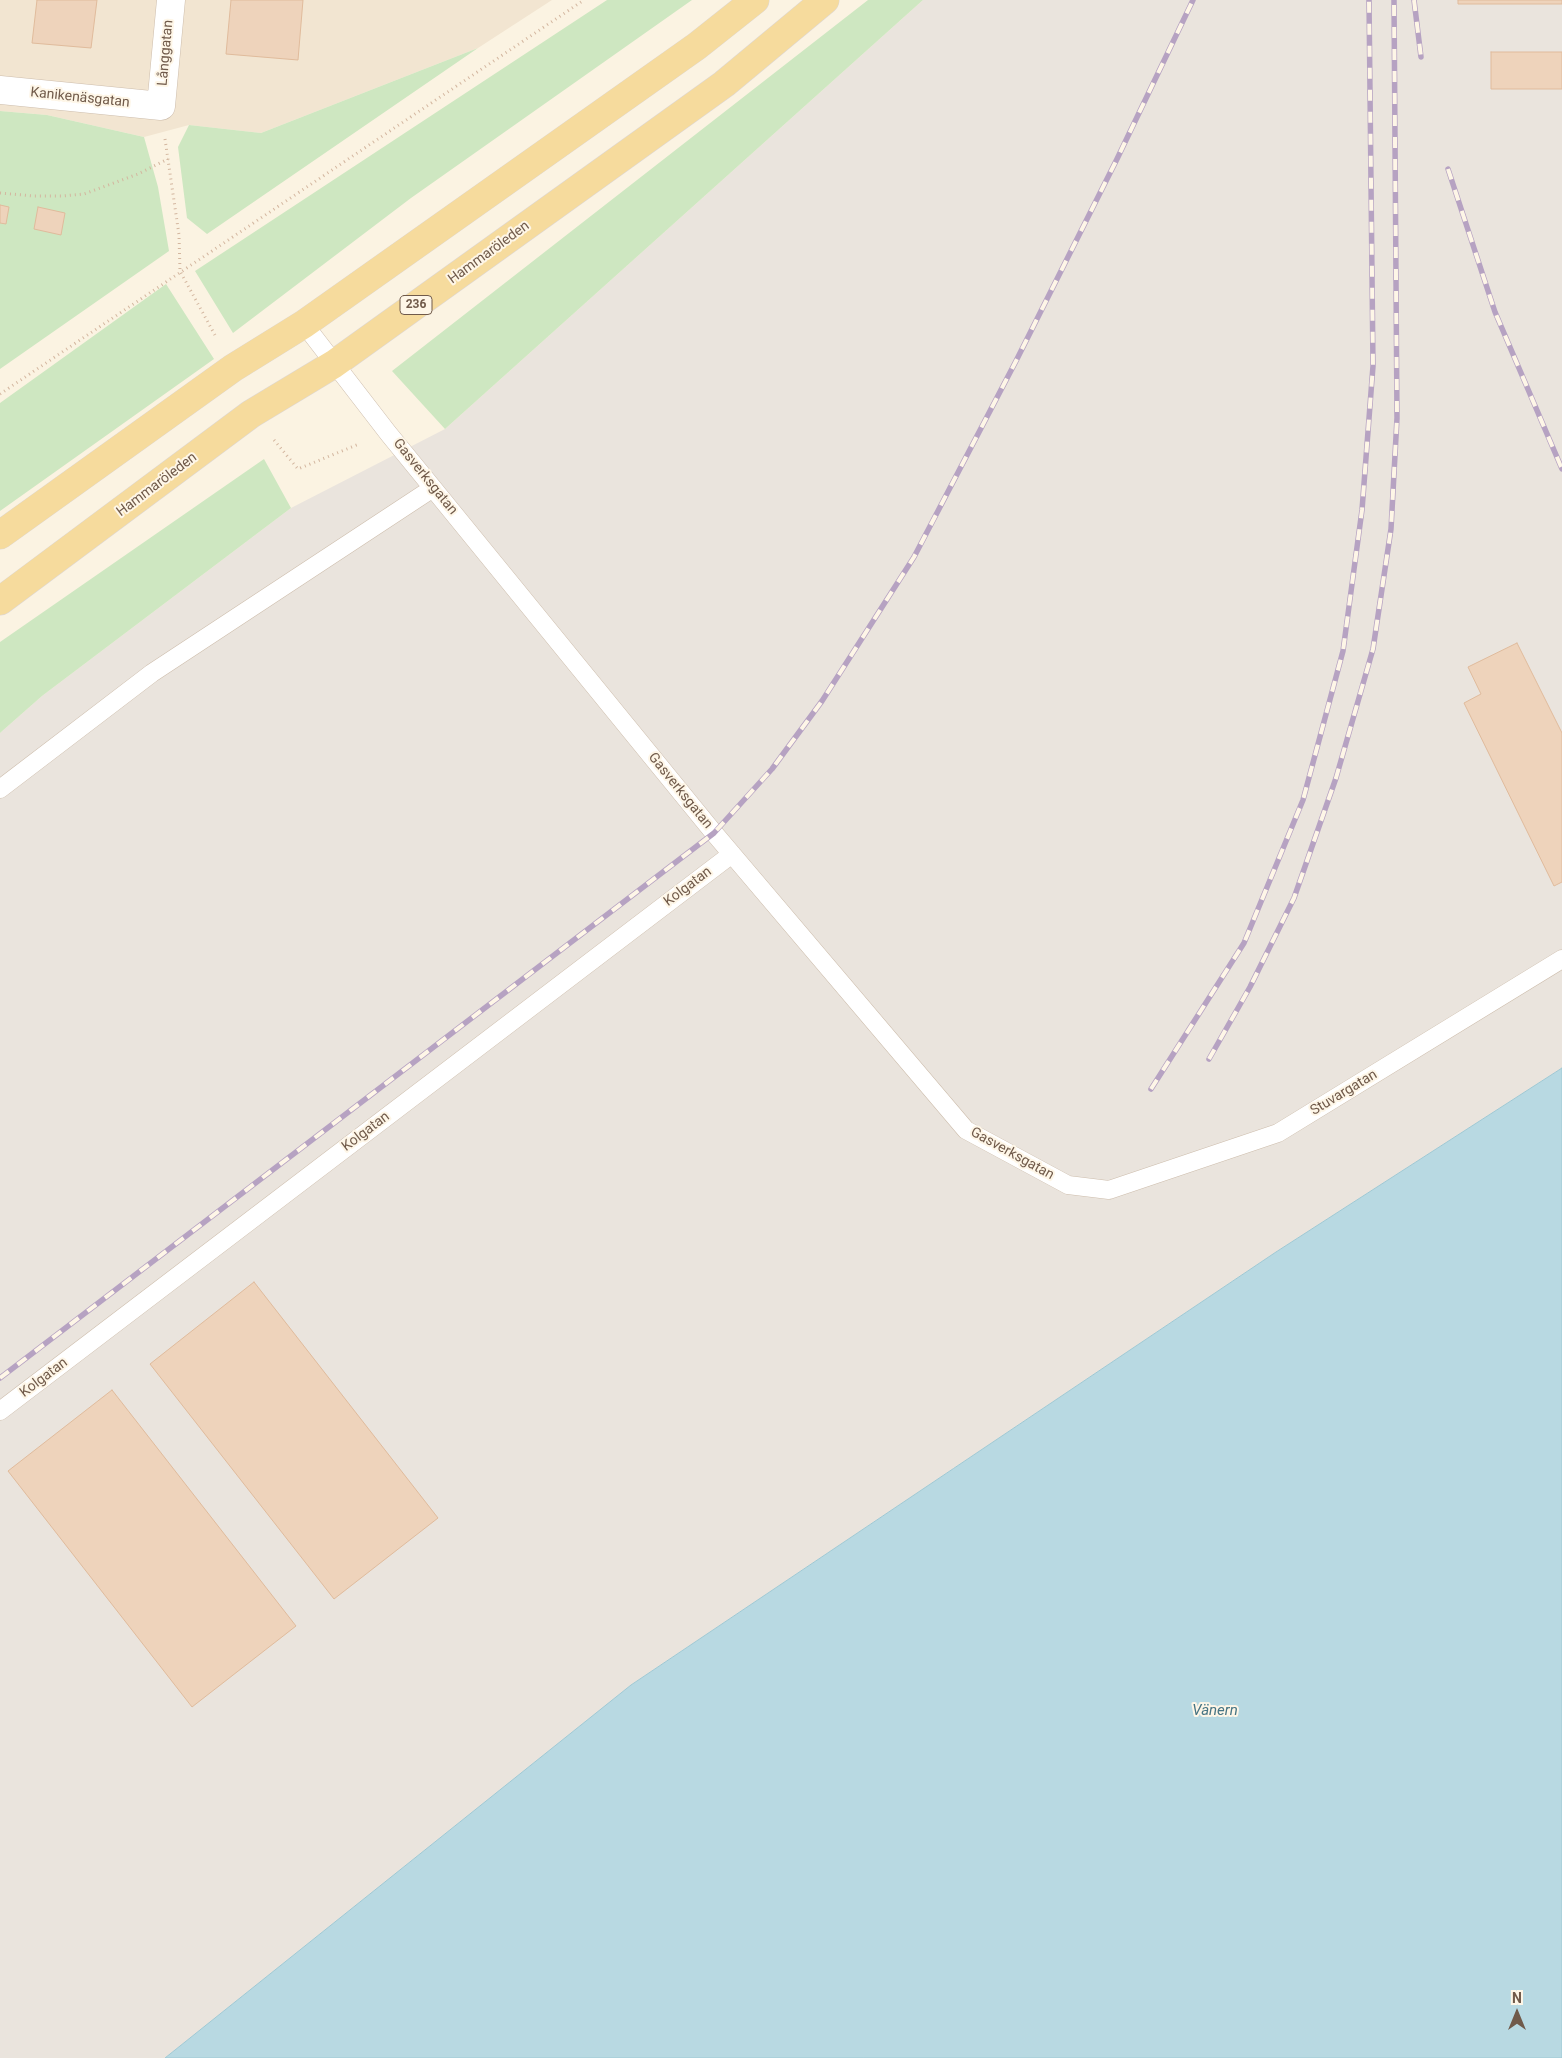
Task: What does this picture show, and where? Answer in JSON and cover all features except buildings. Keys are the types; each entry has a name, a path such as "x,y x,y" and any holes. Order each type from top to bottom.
{"main road":[{"path":"0,535 232,368 304,324 689,52 755,0"},
{"name":"Hammaröleden","path":"0,601 251,414 334,364 724,84 825,0"}],"street":[{"name":"Långgatan","path":"161,106 171,0"},
{"name":"Kanikenäsgatan","path":"0,90 161,106"}],"lane":[{"name":"Gasverksgatan","path":"304,324 433,488 732,854 966,1130 1068,1185 1109,1190"},
{"path":"0,790 152,673 433,488"},
{"name":"Kolgatan","path":"0,1411 732,854"},
{"name":"Stuvargatan","path":"1109,1190 1278,1133 1562,959"}],"path":[{"path":"0,394 584,0"},
{"path":"161,106 179,235 180,271"},
{"path":"0,193 34,196 84,194 138,174 168,159"}],"shaded area":[{"path":"0,0 552,0 478,48 261,133 189,125 144,137 47,115 0,111"},
{"path":"923,0 1562,0 1562,1068 1276,1252 631,1685 165,2058 0,2058 0,733 42,696 291,508 445,429"}],"green space":[{"path":"607,0 692,0 411,198 233,333 195,271"},
{"path":"868,0 923,0 445,429 392,371"},
{"path":"478,48 207,234 187,218 178,147 189,125 261,133"},
{"path":"0,111 47,115 144,137 158,187 169,251 0,369"},
{"path":"166,284 214,359 0,511 0,403"},
{"path":"264,459 291,508 42,696 0,733 0,642"}],"water":[{"name":"Vänern","path":"1562,1068 1562,2058 165,2058 631,1685 1276,1252"}],"railway":[{"path":"0,1378 714,833 772,769 822,701 914,557 1016,361 1117,159 1193,0"},
{"path":"1151,1089 1244,943 1303,800 1343,651 1362,510 1373,366 1369,0"},
{"path":"1209,1059 1250,987 1294,898 1336,778 1373,649 1391,529 1397,418 1394,0"},
{"path":"1414,0 1421,57"},
{"path":"1448,169 1495,312 1562,469"}]}
